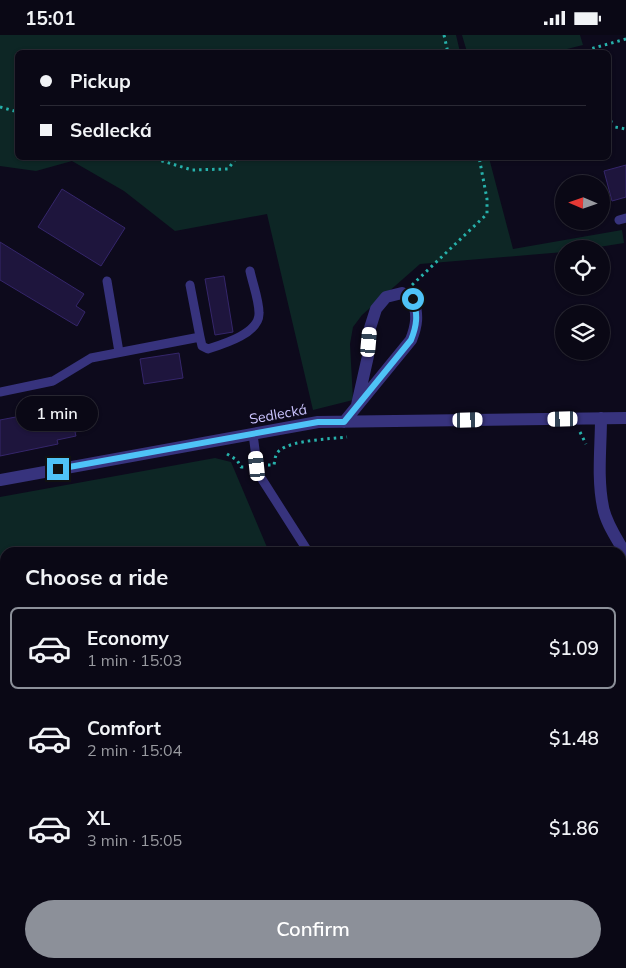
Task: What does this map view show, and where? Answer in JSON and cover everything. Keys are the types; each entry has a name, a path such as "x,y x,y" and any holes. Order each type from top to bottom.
{"street":[{"path":"344,422 411,340 417,325 417,313 413,299 402,293 386,297 376,309 370,328 368,356 357,405"},
{"path":"601,418 600,482 603,508 609,525 621,547"},
{"name":"Sedlecká","path":"0,479 318,422 626,418"}],"lane":[{"path":"190,285 202,346 208,349 250,330 258,322 260,313 250,271"},
{"path":"107,281 119,352"},
{"path":"0,392 53,381 90,358 200,337"},
{"path":"253,434 258,473 305,547"}],"path":[{"path":"444,35 447,50"},
{"path":"590,50 626,39"},
{"path":"0,107 15,111"},
{"path":"611,125 626,129"},
{"path":"159,160 192,170 228,169 234,160"},
{"path":"402,293 487,214 487,199 480,160"},
{"path":"573,429 581,432 586,443 586,452"},
{"path":"221,452 232,456 241,467 274,465 276,455 281,449 295,444 357,436"}],"green space":[{"path":"0,35 456,35 460,50 15,50 15,160 490,160 513,249 555,242 555,253 420,264 362,315 353,327 350,344 353,400 313,410 267,214 175,231 124,191 72,161 36,171 0,166"},
{"path":"462,35 580,35 583,45 563,50 466,50"},
{"path":"622,230 624,243 610,245 610,240 565,240"},
{"path":"215,458 231,462 267,547 0,547 0,497"}],"building":[{"path":"626,165 626,197 612,201 610,175 605,175 604,171"},
{"path":"62,189 125,228 101,266 38,227"},
{"path":"0,242 84,294 76,306 85,312 77,326 0,280"},
{"path":"224,276 233,332 215,335 205,279"},
{"path":"179,353 183,378 144,384 140,359"},
{"path":"79,405 84,430 75,432 76,436 57,440 58,444 0,456 0,420"}],"route":[{"path":"58,469 318,422 344,422 411,340 417,325 417,313 413,299"}]}
